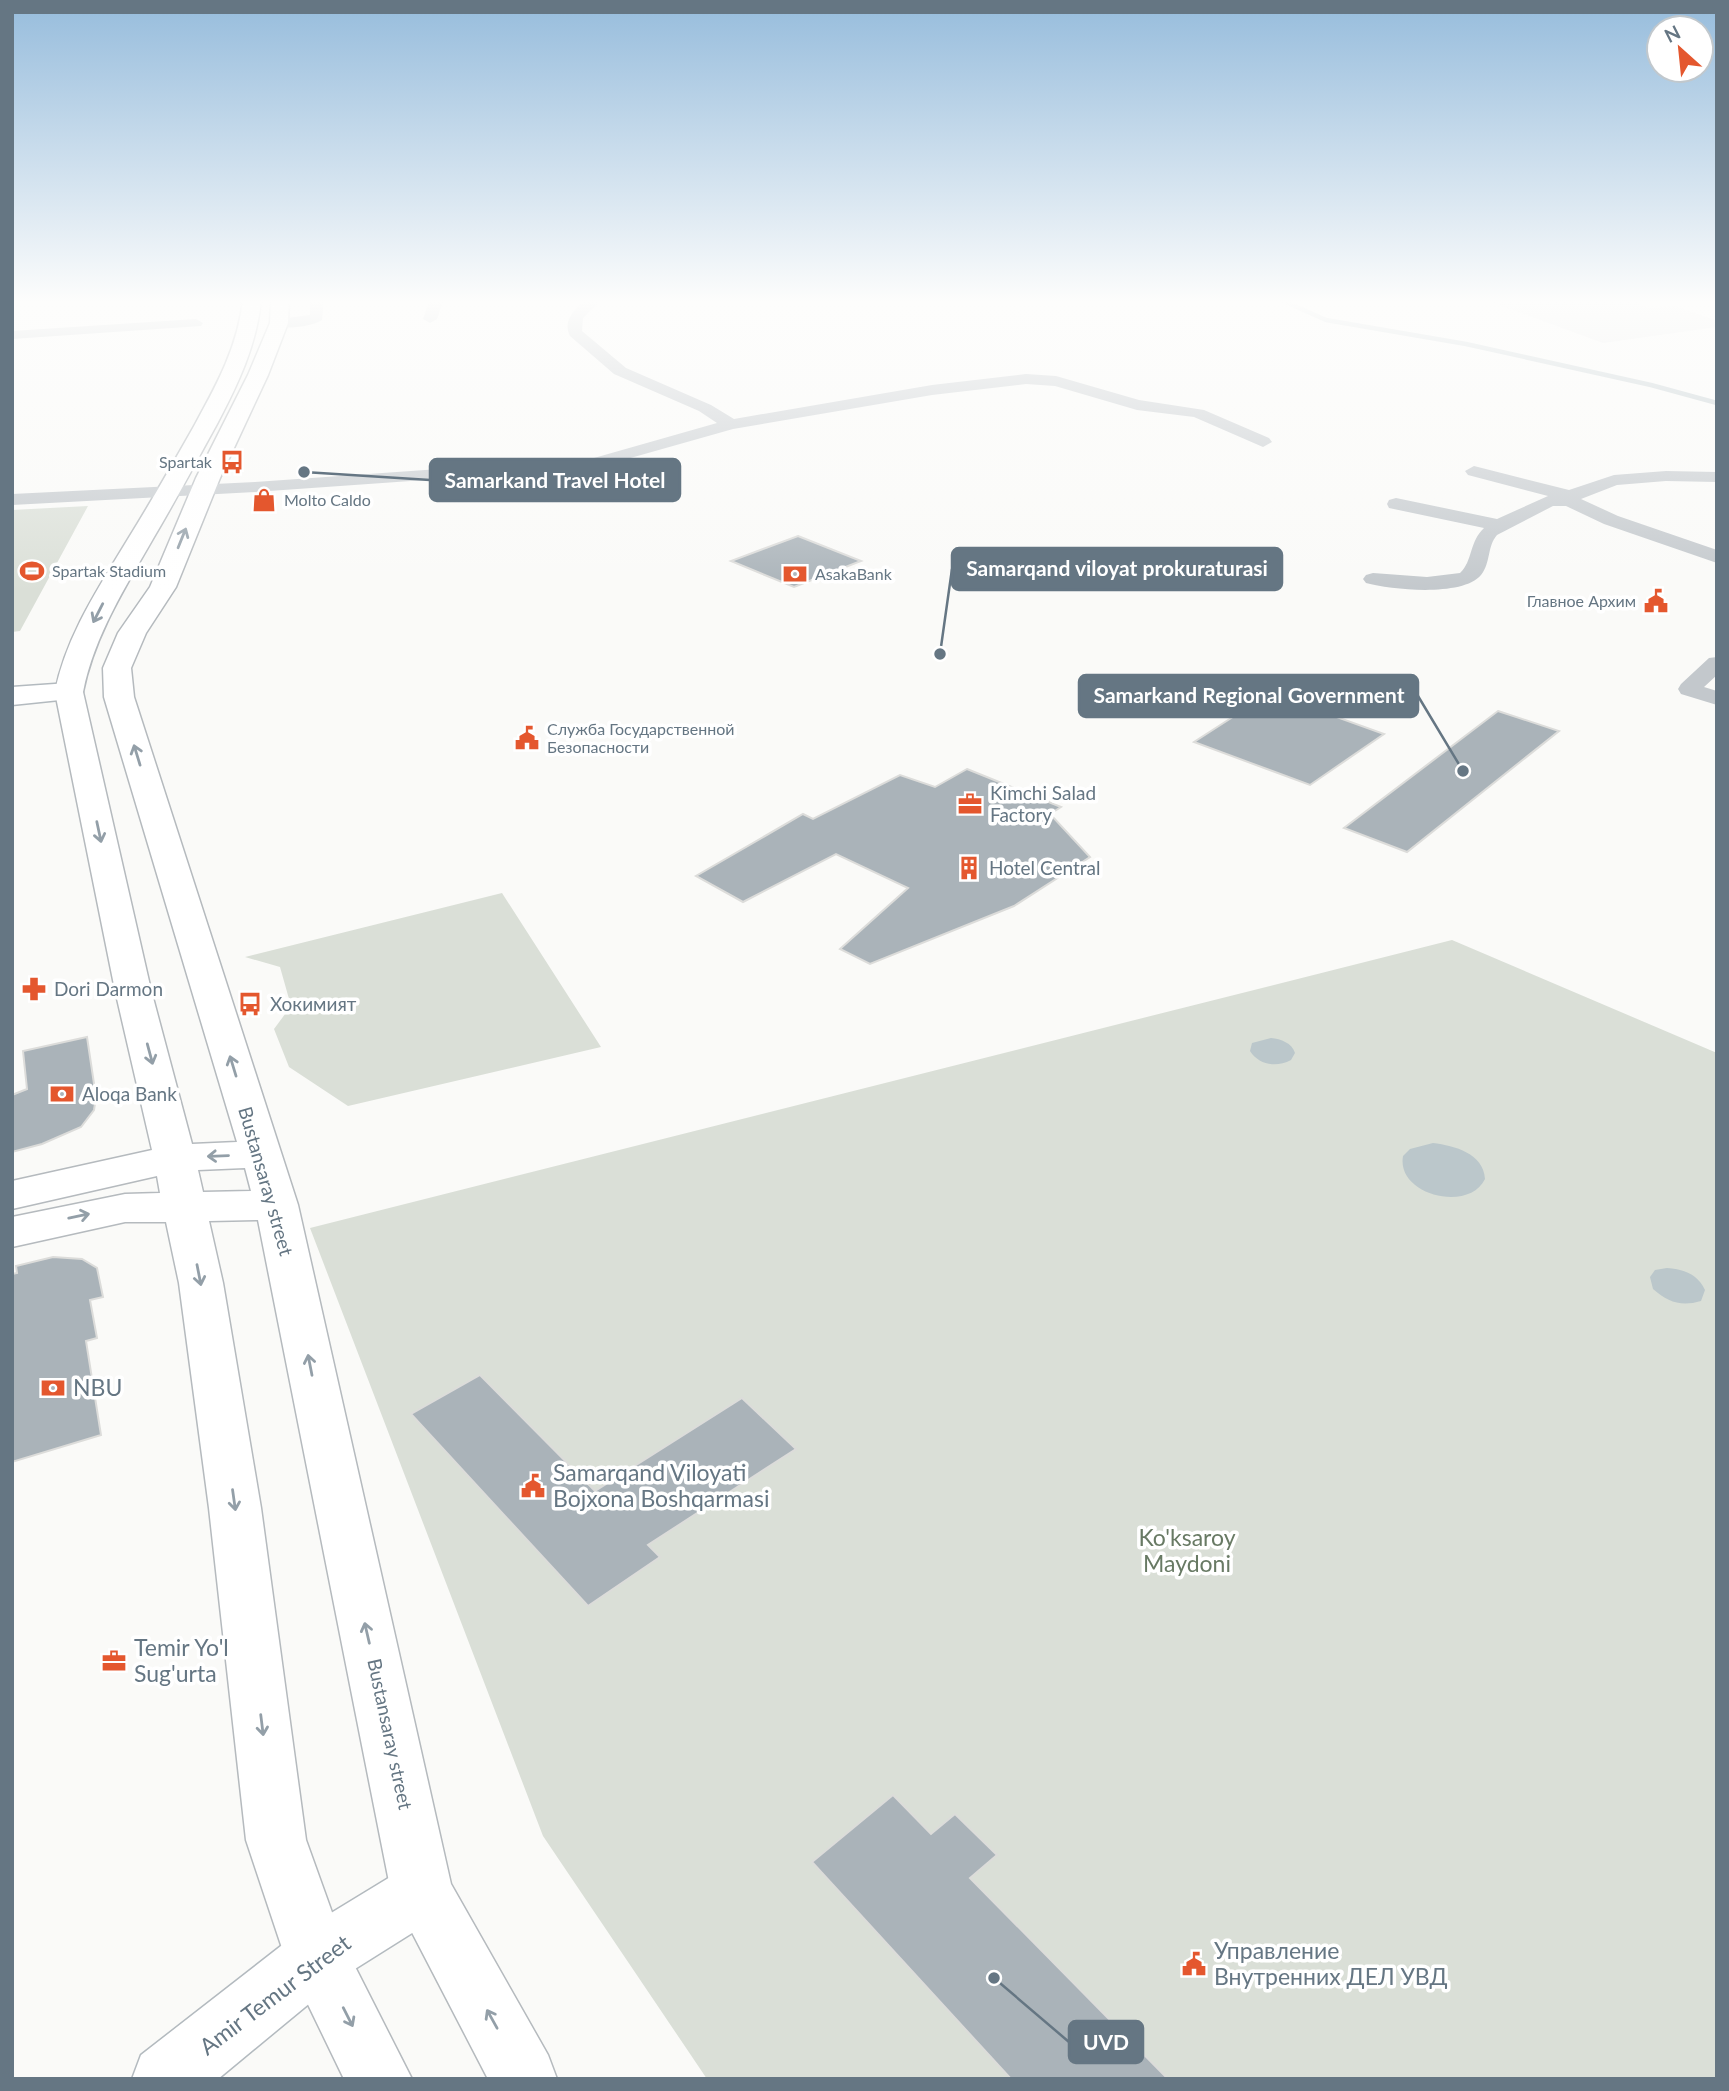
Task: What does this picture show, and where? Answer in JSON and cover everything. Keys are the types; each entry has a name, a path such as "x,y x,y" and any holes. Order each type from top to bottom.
{"main road":[{"path":"219,397 157,492 86,636 74,666 69,692 133,990 175,1158 201,1283 235,1508 276,1840 317,1957 379,2079"},
{"name":"Bustansaray street","path":"247,397 202,490 163,587 132,634 117,668 119,697 277,1205 422,1892 524,2079"},
{"path":"12,696 69,692"},
{"path":"12,1195 175,1158 260,1154"},
{"path":"12,1232 125,1208 277,1205"},
{"name":"Amir Temur Street","path":"165,2079 317,1957 422,1892"}],"street":[{"path":"679,397 731,424"},
{"path":"12,500 595,463 731,424 893,397"},
{"path":"1109,397 1137,405 1198,412 1263,442"},
{"path":"1474,471 1570,498 1611,520 1717,557"},
{"path":"1373,579 1448,583 1462,580 1473,572 1482,537 1499,525 1549,501 1570,498 1614,480 1666,476 1717,477"},
{"path":"1396,504 1499,525"},
{"path":"1717,663 1689,690 1717,698"}],"green space":[{"name":"Spartak Stadium","path":"88,506 20,631 12,632 12,510"},
{"path":"502,893 601,1047 348,1106 289,1067 274,1029 291,1006 280,967 245,957"},
{"name":"Ko'ksaroy Maydoni","path":"1452,940 1717,1053 1717,2079 707,2079 543,1836 310,1228"}],"shaded area":[{"path":"1271,1038 1289,1044 1295,1053 1291,1060 1268,1064 1250,1051 1252,1043"},
{"path":"1433,1143 1466,1152 1479,1163 1485,1179 1477,1189 1450,1197 1435,1195 1411,1181 1404,1170 1403,1156 1410,1149"},
{"path":"1667,1268 1694,1276 1705,1290 1701,1301 1675,1302 1653,1289 1650,1277 1655,1270"}],"building":[{"name":"AsakaBank","path":"798,536 861,561 794,587 731,561"},
{"path":"1270,693 1384,734 1310,785 1194,742"},
{"path":"1498,711 1559,731 1407,852 1344,828"},
{"name":"Hotel Central","path":"967,769 1061,807 1050,814 1090,857 1014,906 870,964 840,949 908,888 836,854 743,902 696,876 803,814 813,819 900,775 935,787"},
{"name":"Aloqa Bank","path":"87,1037 96,1097 94,1110 81,1127 42,1144 12,1152 12,1095 27,1089 23,1051"},
{"name":"NBU","path":"53,1257 82,1259 97,1268 103,1297 90,1300 97,1338 86,1341 101,1435 12,1462 12,1274 17,1273 16,1266"},
{"name":"Samarqand Viloyati Bojxona Boshqarmasi","path":"480,1375 595,1491 742,1398 796,1449 648,1545 660,1557 588,1606 411,1414"},
{"path":"893,1795 931,1834 955,1814 997,1855 970,1878 1168,2079 1011,2079 812,1862"}],"waterway":[{"path":"1693,397 1717,403"}],"place":[{"name":"Spartak","path":"232,462"},
{"name":"Samarkand Travel Hotel","path":"304,472"},
{"name":"Molto Caldo","path":"264,500"},
{"name":"Spartak Stadium","path":"32,571"},
{"name":"AsakaBank","path":"795,574"},
{"name":"Главное Архим","path":"1656,601"},
{"name":"Samarqand viloyat prokuraturasi","path":"940,654"},
{"name":"Служба Государственной Безопасности","path":"527,738"},
{"name":"Samarkand Regional Government","path":"1463,771"},
{"name":"Kimchi Salad Factory","path":"970,804"},
{"name":"Hotel Central","path":"969,868"},
{"name":"Dori Darmon","path":"34,989"},
{"name":"Хокимият","path":"250,1004"},
{"name":"Aloqa Bank","path":"62,1094"},
{"name":"NBU","path":"53,1388"},
{"name":"Samarqand Viloyati Bojxona Boshqarmasi","path":"533,1486"},
{"name":"Temir Yo'l Sug'urta","path":"114,1661"},
{"name":"Управление Внутренних ДЕЛ УВД","path":"1194,1964"},
{"name":"UVD","path":"994,1978"}]}
